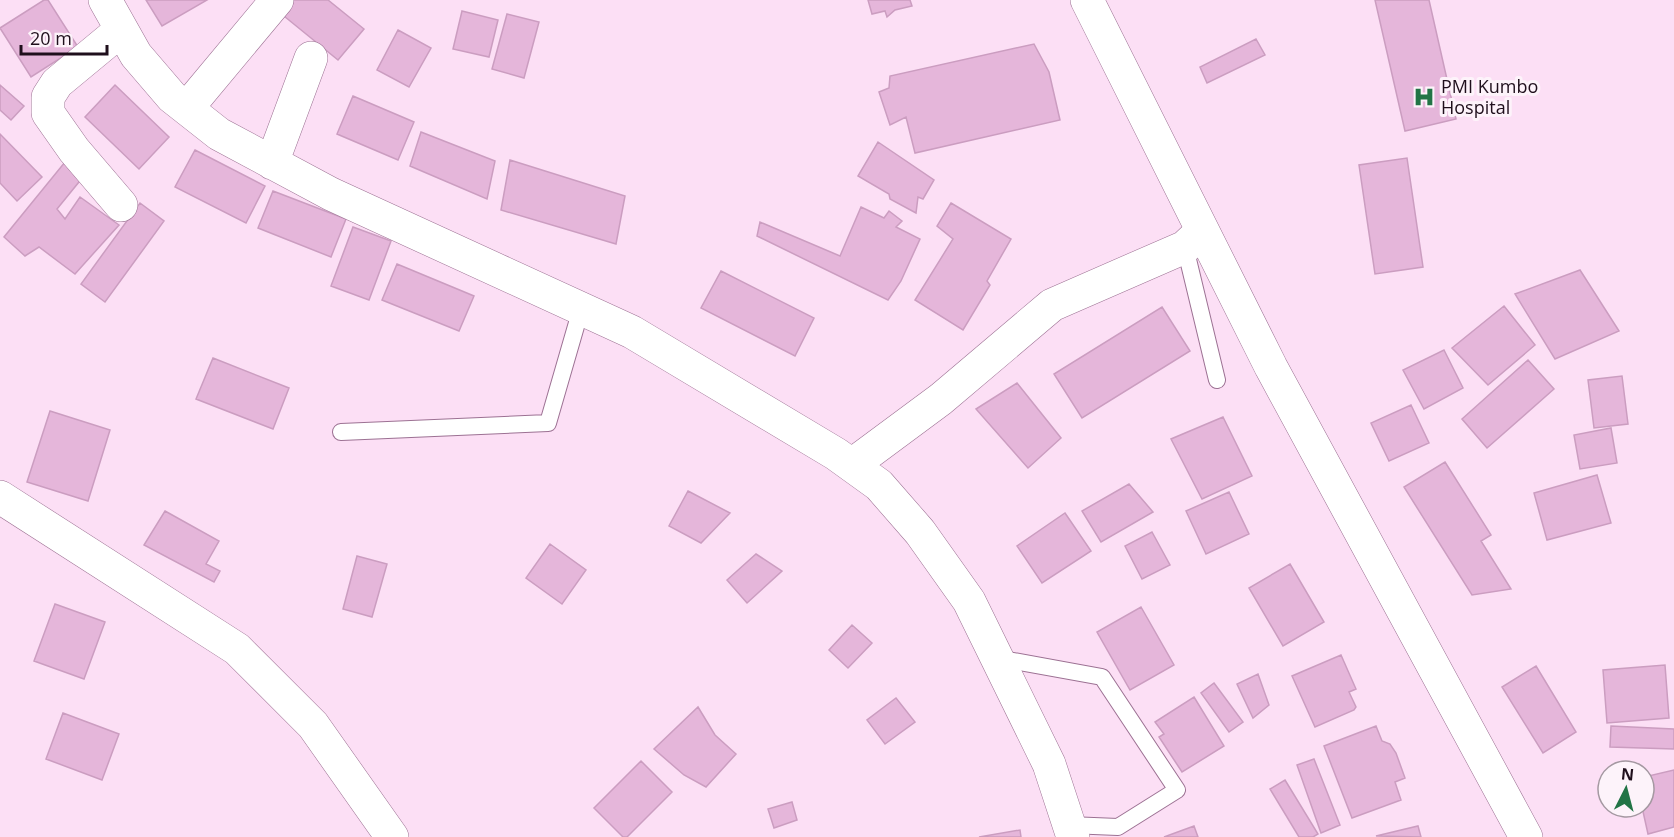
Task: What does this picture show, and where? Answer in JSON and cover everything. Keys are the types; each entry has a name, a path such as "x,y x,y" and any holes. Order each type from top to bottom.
{"street":[{"path":"105,0 136,55 172,97 219,134 331,194 632,333 852,465 879,485 920,532 969,601 1049,764 1071,831"},
{"path":"187,108 277,0"},
{"path":"1088,0 1193,239 1271,367 1526,837"},
{"path":"120,205 74,150 48,113 48,97 57,83 121,30"},
{"path":"272,163 311,58"},
{"path":"852,465 941,399 1052,305 1193,239"},
{"path":"0,497 237,650 313,725 392,837"}],"lane":[{"path":"1193,239 1217,380"},
{"path":"340,432 548,423 581,309"},
{"path":"997,658 1102,677 1177,790 1118,827 1071,831"}],"building":[{"path":"44,0 48,0 78,47 31,77 0,28"},
{"path":"146,0 207,0 162,26"},
{"path":"289,0 328,0 364,29 338,60 279,12"},
{"path":"868,0 910,0 912,6 895,10 887,17 885,11 872,14"},
{"name":"PMI Kumbo Hospital","path":"1375,0 1429,0 1456,119 1405,131"},
{"path":"462,11 498,20 489,57 453,49"},
{"path":"507,14 539,22 524,78 492,69"},
{"path":"398,30 431,48 409,87 377,70"},
{"path":"1256,39 1265,55 1207,83 1200,67"},
{"path":"1034,44 1049,72 1060,120 915,153 906,117 890,125 879,92 889,88 890,76"},
{"path":"0,85 24,106 11,120 0,110"},
{"path":"115,85 169,137 139,169 85,117"},
{"path":"353,96 414,122 398,160 337,134"},
{"path":"421,132 495,161 487,199 410,166"},
{"path":"0,134 42,177 17,201 0,183"},
{"path":"878,142 934,180 923,199 918,197 916,213 890,199 889,194 858,176"},
{"path":"195,150 265,186 246,223 175,187"},
{"path":"1407,158 1423,267 1375,274 1359,165"},
{"path":"510,160 625,196 616,244 501,210"},
{"path":"65,162 83,177 57,209 65,219 80,197 119,225 75,274 39,247 25,256 4,237"},
{"path":"273,191 346,219 331,257 258,228"},
{"path":"140,203 164,221 105,302 81,284"},
{"path":"951,203 1011,239 987,281 990,285 963,330 915,300 953,239 937,226"},
{"path":"861,207 884,218 889,211 902,221 896,227 920,239 901,281 888,300 757,236 760,222 840,256"},
{"path":"353,227 391,241 369,300 331,286"},
{"path":"397,264 474,296 459,331 382,300"},
{"path":"1580,270 1619,331 1555,359 1515,294"},
{"path":"721,271 814,318 795,356 701,308"},
{"path":"1504,306 1535,345 1488,385 1452,348"},
{"path":"1162,307 1190,351 1082,418 1054,374"},
{"path":"1444,350 1463,388 1424,409 1403,370"},
{"path":"213,358 289,388 273,429 196,399"},
{"path":"1528,360 1554,389 1487,448 1462,419"},
{"path":"1622,376 1628,424 1594,428 1588,380"},
{"path":"1017,383 1061,438 1028,468 976,409"},
{"path":"1411,405 1429,443 1389,461 1371,423"},
{"path":"50,411 110,430 88,501 27,482"},
{"path":"1223,417 1252,476 1202,499 1171,439"},
{"path":"1611,428 1617,463 1580,469 1574,435"},
{"path":"1445,462 1491,535 1481,541 1511,589 1472,595 1404,487"},
{"path":"1597,475 1611,523 1547,540 1534,493"},
{"path":"1129,484 1153,512 1101,542 1082,511"},
{"path":"688,491 730,513 701,543 669,526"},
{"path":"1229,492 1249,534 1206,554 1186,511"},
{"path":"165,511 219,541 206,564 220,571 214,582 144,545"},
{"path":"1065,513 1091,551 1042,583 1017,546"},
{"path":"1152,532 1170,565 1142,579 1125,546"},
{"path":"550,544 586,570 562,604 526,578"},
{"path":"756,554 782,571 747,603 727,580"},
{"path":"357,556 387,564 372,617 343,609"},
{"path":"1290,564 1324,622 1283,646 1249,588"},
{"path":"55,604 105,622 84,679 34,661"},
{"path":"1141,607 1174,665 1130,690 1097,632"},
{"path":"852,625 872,643 848,668 829,650"},
{"path":"1341,655 1356,689 1349,692 1356,707 1354,710 1315,727 1292,676"},
{"path":"1665,665 1669,718 1607,723 1603,670"},
{"path":"1536,666 1576,732 1543,753 1502,687"},
{"path":"1258,674 1269,705 1253,718 1237,684"},
{"path":"1214,683 1243,722 1229,732 1201,693"},
{"path":"1194,697 1224,746 1182,772 1159,737 1164,734 1155,722"},
{"path":"896,698 915,722 885,744 867,720"},
{"path":"698,707 715,735 736,754 706,787 684,775 654,749"},
{"path":"63,713 119,734 102,780 46,759"},
{"path":"1376,726 1382,741 1390,744 1396,753 1405,778 1395,782 1401,800 1352,818 1324,746"},
{"path":"1611,726 1674,729 1674,749 1610,747"},
{"path":"1314,759 1340,825 1321,833 1297,765"},
{"path":"641,761 672,792 627,837 623,837 594,808"},
{"path":"1674,770 1674,827 1648,834 1645,819 1656,819 1656,774"},
{"path":"1285,780 1318,834 1313,837 1299,837 1270,789"},
{"path":"792,802 797,820 774,828 768,809"},
{"path":"1194,826 1198,837 1164,837"},
{"path":"1418,826 1421,837 1376,836"},
{"path":"1020,830 1021,837 979,837"}],"place":[{"name":"PMI Kumbo Hospital","path":"1424,97"}]}
